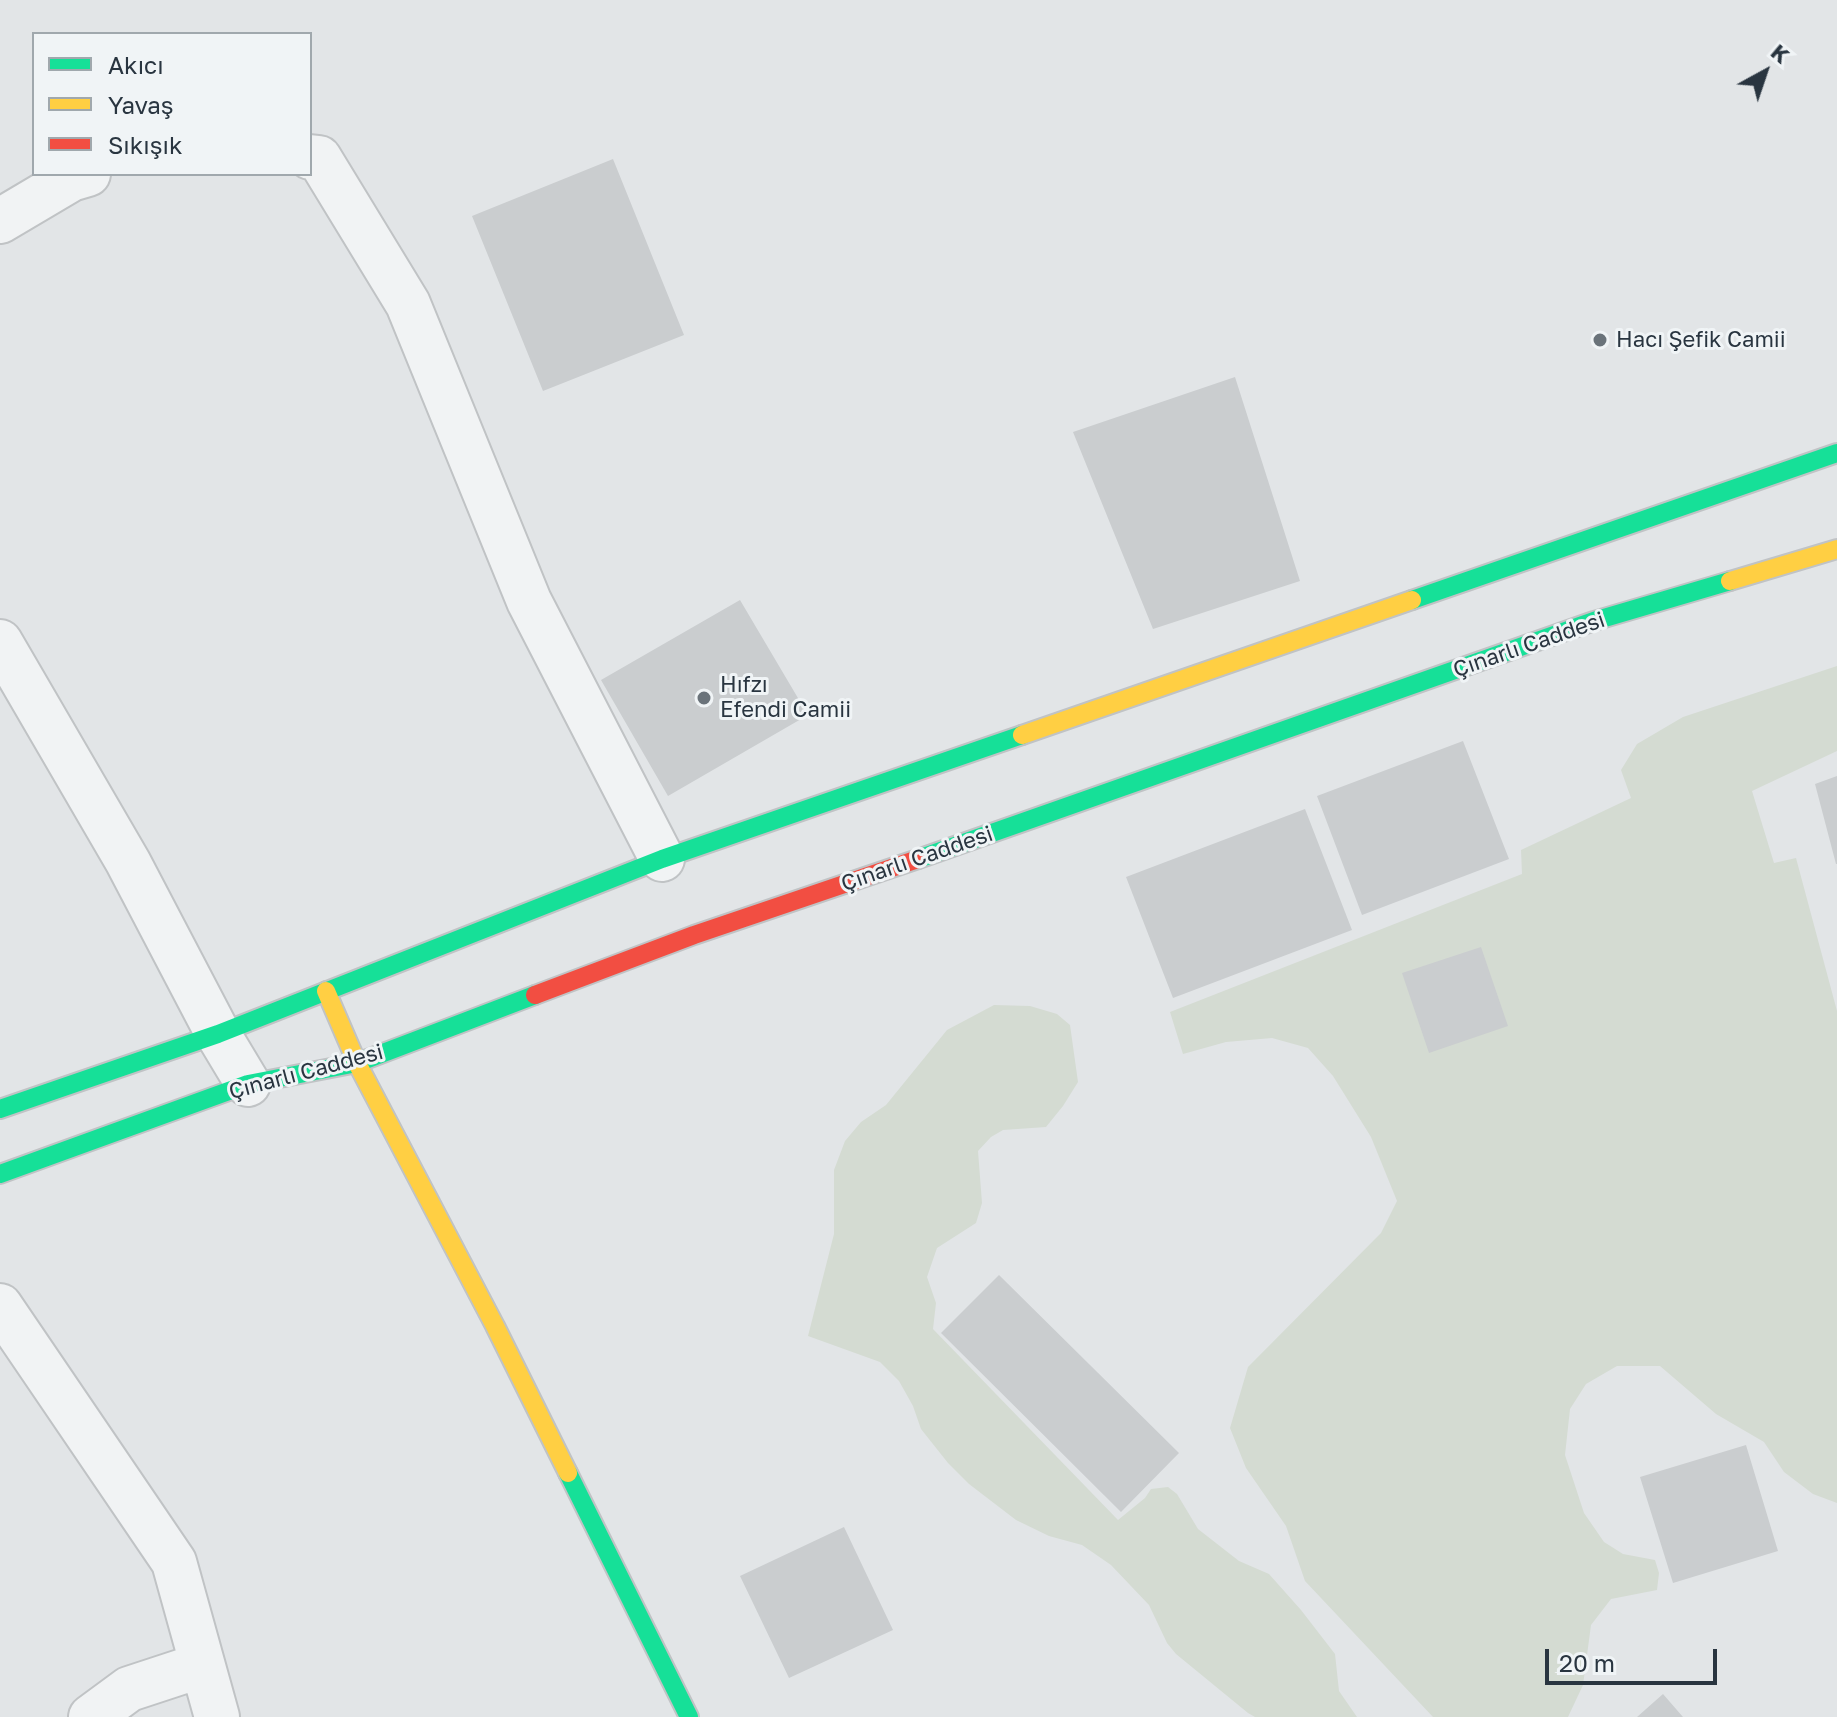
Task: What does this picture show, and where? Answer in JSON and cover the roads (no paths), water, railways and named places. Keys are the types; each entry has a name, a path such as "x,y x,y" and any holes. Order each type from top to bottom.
{"street":[{"path":"312,157 319,158 408,304 529,601 662,859"},
{"path":"0,221 81,176"},
{"path":"0,1109 218,1034 662,859 1837,453"},
{"name":"Çınarlı Caddesi","path":"0,1174 248,1084 357,1063 694,935 1052,813 1594,621 1837,549"},
{"path":"0,642 128,862 218,1034 248,1084"},
{"path":"326,991 357,1063 495,1326 689,1717"},
{"path":"0,1306 174,1562 217,1717"},
{"path":"91,1717 129,1689 202,1665"}],"place":[{"name":"Hacı Şefik Camii","path":"1600,340"},
{"name":"Hıfzı Efendi Camii","path":"704,698"}]}
